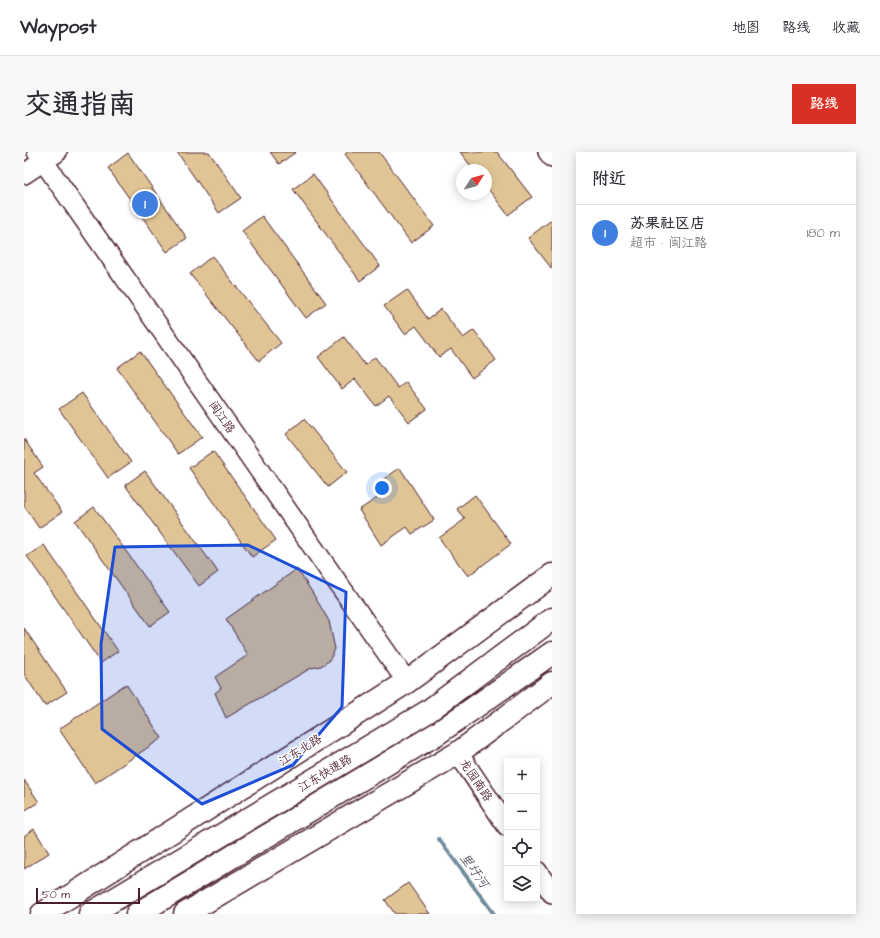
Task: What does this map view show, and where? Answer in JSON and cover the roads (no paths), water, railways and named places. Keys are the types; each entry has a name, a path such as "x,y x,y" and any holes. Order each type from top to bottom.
{"main road":[{"name":"江东北路","path":"42,914 408,682 552,575"},
{"name":"江东快速路","path":"90,914 427,712 552,619"},
{"name":"江东快速路","path":"137,914 438,733 552,653"},
{"path":"185,914 458,753 552,684"}],"street":[{"path":"548,152 552,157"},
{"path":"24,174 46,155"},
{"name":"闽江路","path":"46,155 408,682"},
{"name":"龙园南路","path":"458,753 504,822"},
{"path":"540,875 552,893"}],"waterway":[{"name":"里圩河","path":"439,839 494,914"}],"place":[{"name":"苏果社区店","path":"145,204"}]}
